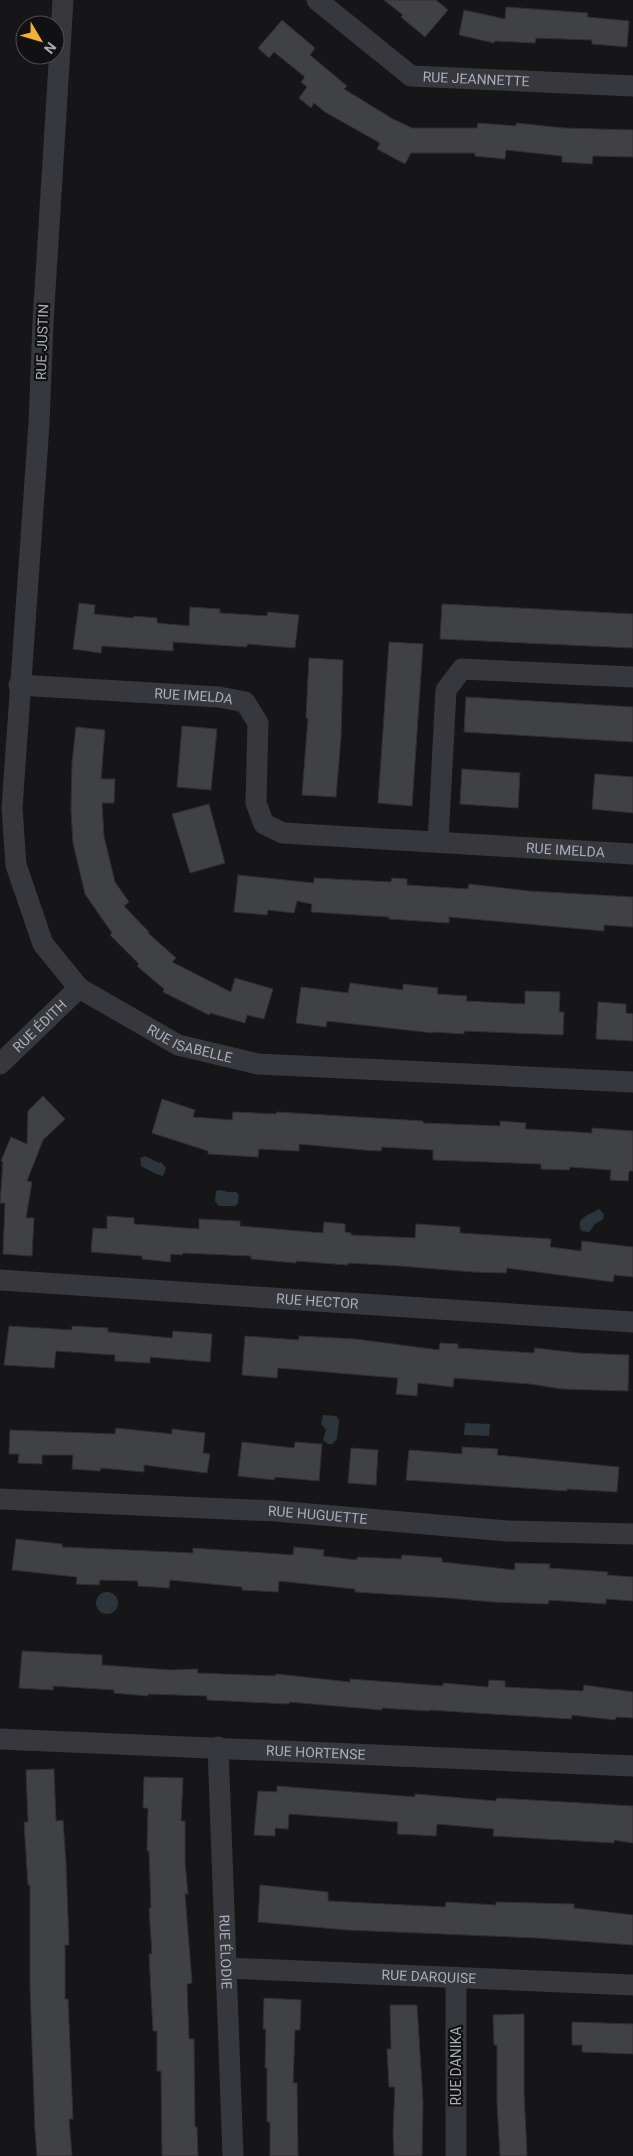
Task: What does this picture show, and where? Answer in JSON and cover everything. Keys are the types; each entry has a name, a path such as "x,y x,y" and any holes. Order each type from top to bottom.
{"street":[{"name":"RUE JUSTIN","path":"19,685 39,424 43,312 63,0"},
{"name":"RUE JEANNETTE","path":"317,0 411,76 633,86"},
{"path":"438,842 446,690 462,669 633,677"},
{"name":"RUE IMELDA","path":"19,685 219,697 244,702 258,723 256,803 264,824 283,833 633,854"},
{"name":"RUE ISABELLE","path":"19,685 12,808 16,864 43,944 80,988 178,1045 258,1064 633,1082"},
{"name":"RUE ÉDITH","path":"0,1064 80,988"},
{"name":"RUE HECTOR","path":"0,1280 633,1322"},
{"name":"RUE HUGUETTE","path":"0,1499 275,1511 507,1531 633,1534"},
{"name":"RUE HORTENSE","path":"0,1739 633,1766"},
{"name":"RUE ÉLODIE","path":"218,1747 233,2156"},
{"name":"RUE DARQUISE","path":"227,1968 633,1985"},
{"name":"RUE DANIKA","path":"456,1977 456,2156"}],"shaded area":[{"path":"145,1156 159,1163 161,1162 166,1168 163,1176 141,1166 140,1158"},
{"path":"216,1191 236,1192 239,1195 238,1203 235,1206 219,1206 215,1201"},
{"path":"599,1209 604,1214 603,1219 595,1224 589,1232 582,1231 580,1223 582,1220"},
{"path":"323,1415 336,1416 339,1420 337,1439 332,1444 328,1444 323,1440 326,1430 321,1424"},
{"path":"465,1423 490,1424 489,1436 464,1435"},
{"path":"107,1592 115,1595 118,1603 115,1611 107,1614 99,1611 96,1603 99,1595"}],"building":[{"path":"384,0 436,0 448,10 425,37 401,17 403,15"},
{"path":"506,7 588,13 587,17 629,21 627,47 592,44 592,40 536,38 535,43 495,41 494,43 459,35 464,10 505,19"},
{"path":"282,20 315,48 310,55 347,86 344,89 393,119 412,128 477,128 478,123 516,126 516,123 564,128 633,130 633,157 593,156 592,164 562,162 562,156 506,150 505,159 475,156 475,153 411,153 405,164 377,149 380,143 325,112 314,103 311,108 299,98 307,87 301,82 305,77 274,52 269,58 258,48"},
{"path":"79,603 95,605 94,614 133,618 134,616 157,618 157,623 189,626 190,607 220,609 220,613 267,616 268,612 299,615 295,648 247,644 247,647 173,642 173,651 102,646 101,653 73,649"},
{"path":"442,604 633,614 633,648 440,639"},
{"path":"389,642 423,644 412,806 378,803"},
{"path":"309,658 343,660 341,738 336,797 302,795 308,718 306,718"},
{"path":"466,697 633,707 633,742 464,732"},
{"path":"182,726 217,729 211,790 177,787"},
{"path":"76,727 105,730 101,779 115,779 114,803 102,803 104,837 115,882 129,902 124,906 148,933 176,958 172,962 231,992 235,978 273,989 264,1019 247,1015 245,1023 210,1013 209,1015 163,992 164,989 137,966 139,964 110,935 112,933 85,894 73,843 71,810 72,763"},
{"path":"462,769 520,773 518,808 460,804"},
{"path":"595,774 633,777 633,813 592,809"},
{"path":"209,804 225,863 190,873 172,814"},
{"path":"238,875 314,883 314,878 391,882 392,878 407,879 407,885 468,889 469,884 529,891 633,897 633,927 604,925 604,931 449,917 449,923 389,919 389,917 311,912 312,904 297,901 294,913 268,910 267,915 234,912"},
{"path":"350,983 403,990 403,984 438,988 437,994 467,996 466,1001 525,1004 525,991 560,992 559,1012 564,1012 563,1035 464,1031 464,1034 433,1033 327,1021 326,1027 296,1023 301,987 348,993"},
{"path":"598,1002 626,1004 626,1013 633,1014 633,1041 596,1039"},
{"path":"43,1096 65,1119 43,1140 27,1181 32,1182 26,1218 34,1218 32,1256 3,1254 5,1203 0,1203 3,1162 1,1161 11,1137 27,1144 28,1111"},
{"path":"162,1099 195,1110 193,1117 232,1120 233,1112 276,1114 277,1112 423,1121 423,1123 500,1126 500,1121 526,1123 525,1129 592,1133 592,1128 633,1131 633,1171 629,1171 628,1181 610,1180 611,1170 570,1167 569,1170 541,1169 541,1164 433,1160 433,1150 382,1147 381,1151 299,1144 299,1151 259,1149 258,1157 208,1154 208,1151 152,1133"},
{"path":"107,1216 134,1218 134,1224 199,1229 199,1219 240,1221 240,1226 323,1233 324,1222 345,1224 345,1232 351,1233 351,1235 415,1238 416,1224 460,1227 460,1233 551,1239 550,1247 581,1251 582,1241 633,1247 633,1277 614,1275 613,1282 507,1268 506,1273 473,1272 348,1263 348,1265 296,1261 296,1263 251,1259 251,1256 183,1253 182,1255 171,1254 170,1262 142,1259 142,1256 91,1252 93,1228 107,1229"},
{"path":"9,1326 72,1330 72,1326 108,1328 108,1332 172,1338 173,1331 212,1334 210,1362 150,1357 150,1363 115,1361 115,1355 56,1351 54,1368 4,1365"},
{"path":"245,1336 299,1340 299,1336 355,1339 439,1350 440,1343 458,1344 458,1348 534,1353 535,1348 578,1353 629,1355 628,1391 562,1389 530,1384 454,1378 453,1387 418,1383 417,1396 396,1394 398,1378 278,1368 277,1378 242,1375"},
{"path":"116,1428 172,1434 172,1429 205,1433 203,1453 210,1454 207,1473 144,1465 144,1472 101,1468 100,1471 72,1469 73,1455 42,1455 42,1464 18,1463 19,1454 9,1454 10,1430 115,1434"},
{"path":"242,1442 294,1448 295,1442 322,1444 319,1481 275,1477 274,1480 238,1476"},
{"path":"462,1447 498,1449 497,1455 619,1467 617,1492 567,1489 567,1491 406,1480 409,1450 462,1454"},
{"path":"351,1448 378,1450 376,1485 348,1483"},
{"path":"16,1539 62,1544 62,1547 193,1553 193,1548 293,1555 294,1547 324,1550 323,1556 357,1560 357,1557 401,1559 402,1555 442,1558 442,1562 515,1570 515,1563 550,1564 549,1568 608,1572 607,1575 633,1577 633,1601 606,1599 606,1604 549,1600 548,1604 493,1602 355,1592 355,1589 279,1581 278,1592 242,1590 242,1587 170,1580 169,1588 138,1586 138,1581 100,1580 99,1585 76,1584 77,1577 12,1570"},
{"path":"22,1651 102,1655 102,1665 170,1670 198,1669 197,1673 275,1676 276,1674 350,1682 350,1679 443,1686 443,1683 488,1687 489,1680 505,1681 505,1687 583,1691 584,1685 633,1692 633,1718 616,1717 615,1720 572,1715 571,1719 429,1710 382,1708 382,1710 289,1702 289,1704 207,1700 207,1696 148,1694 148,1696 114,1693 114,1690 53,1686 53,1690 19,1688"},
{"path":"54,1769 56,1821 63,1820 66,1863 69,1945 65,1945 65,1999 68,1999 73,2119 69,2119 72,2156 37,2156 35,2130 30,1987 30,1885 28,1885 24,1822 28,1822 26,1770"},
{"path":"144,1777 183,1778 181,1821 185,1821 185,1862 188,1894 185,1894 192,1983 187,1984 189,2039 194,2039 195,2127 197,2127 198,2156 162,2156 161,2071 157,2071 157,2031 153,2031 149,1954 152,1954 149,1908 151,1908 149,1851 147,1851 148,1808 143,1808"},
{"path":"277,1786 415,1797 415,1794 496,1801 497,1798 633,1806 633,1843 614,1840 614,1843 493,1836 494,1829 437,1824 436,1836 397,1834 398,1822 289,1814 288,1829 275,1828 275,1836 254,1835 258,1791 277,1792"},
{"path":"260,1885 328,1892 328,1901 445,1907 446,1902 496,1905 496,1902 574,1904 574,1908 633,1915 633,1945 537,1938 347,1930 258,1922"},
{"path":"264,1998 301,2000 300,2030 295,2030 293,2083 297,2083 298,2156 270,2156 270,2122 267,2122 267,2068 265,2068 266,2029 263,2029"},
{"path":"390,2005 417,2005 423,2102 422,2156 394,2156 395,2087 389,2087 387,2049 391,2049"},
{"path":"524,2014 524,2091 527,2156 500,2156 497,2101 497,2045 494,2045 493,2015"},
{"path":"572,2022 633,2024 633,2054 582,2052 582,2045 572,2045"}]}
